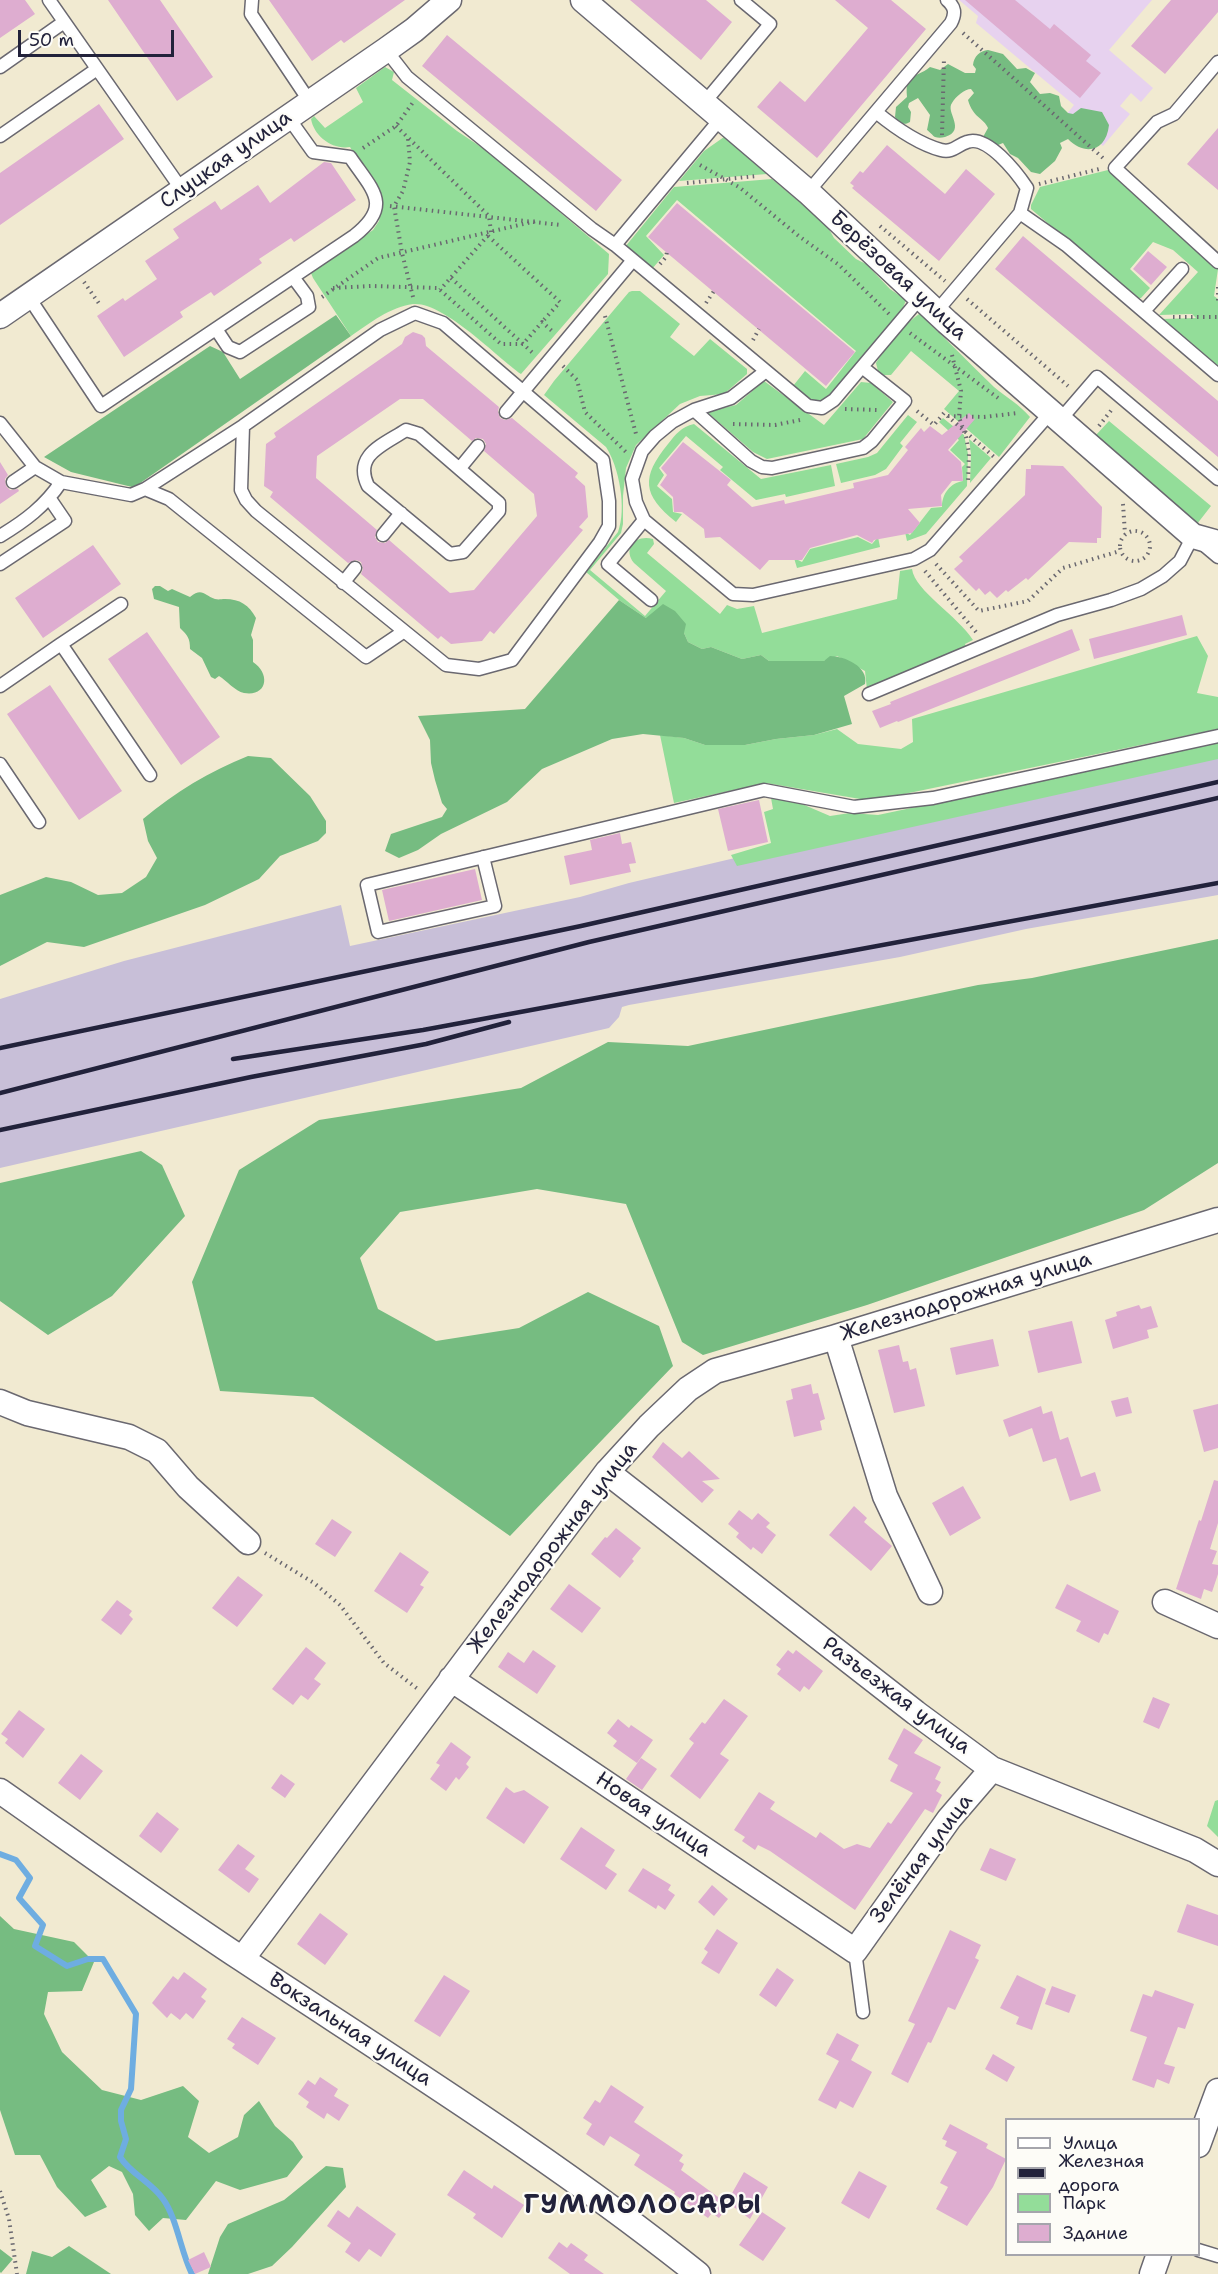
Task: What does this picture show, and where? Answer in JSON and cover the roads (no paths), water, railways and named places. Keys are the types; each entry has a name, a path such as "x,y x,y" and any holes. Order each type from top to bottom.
{"street":[{"name":"Слуцкая улица","path":"0,316 386,50 449,0"},
{"name":"Берёзовая улица","path":"583,0 808,192 1051,418 1193,536 1218,543"},
{"name":"Железнодорожная улица","path":"242,1959 607,1472 649,1426 688,1389 715,1371 836,1337 1218,1220"},
{"path":"836,1337 885,1496 930,1592"},
{"path":"0,1402 27,1413 129,1437 157,1451 188,1487 248,1542"},
{"name":"Разъезжая улица","path":"607,1472 916,1713 992,1768 1195,1850 1218,1864"},
{"path":"1165,1602 1218,1626"},
{"name":"Новая улица","path":"452,1679 855,1952"},
{"name":"Зелёная улица","path":"855,1952 949,1819 992,1768"},
{"name":"Вокзальная улица","path":"0,1791 242,1959 480,2115 633,2223 698,2274"},
{"path":"1200,2140 1218,2091"},
{"path":"1152,2274 1158,2256"}],"lane":[{"path":"49,0 182,190"},
{"path":"252,0 250,14 310,102"},
{"path":"615,245 688,158 713,110 770,24 741,0"},
{"path":"808,192 948,27 955,16 954,9 947,0"},
{"path":"0,67 64,22"},
{"path":"386,50 408,77 592,229 615,245 808,406 822,408 834,400 899,322 935,310 1020,213 1027,188 1011,166 980,141 967,141 955,149 942,150 897,130 876,112"},
{"path":"1218,62 1174,114 1157,122 1115,168 1218,262"},
{"path":"0,136 97,69"},
{"path":"28,297 101,406 293,277 366,226 373,217 377,204 375,194 350,157 313,152 288,117"},
{"path":"1020,213 1066,245 1218,375"},
{"path":"506,412 633,260"},
{"path":"1148,314 1182,269"},
{"path":"216,329 228,347 240,352 309,307 306,296 293,277"},
{"path":"0,423 35,467 61,483 130,495 144,489 243,426 380,330 416,313 442,323 525,391 603,460 609,501 609,526 600,542 512,660 479,669 446,665 343,583 256,511 246,500 241,490 243,426"},
{"path":"694,410 751,461 762,467 772,468 863,447 872,441 904,401 862,367"},
{"path":"766,371 731,398 694,410 672,422 642,451 632,479 636,502 644,520 733,594 753,595 914,559 930,550 1004,465 1097,376 1218,479"},
{"path":"406,430 419,434 499,503 499,511 464,552 450,554 401,513 368,486 362,474 364,463 370,454 406,430"},
{"path":"460,468 478,446"},
{"path":"13,482 35,467"},
{"path":"0,536 19,525 50,499 61,483"},
{"path":"144,489 169,499 366,657 403,632"},
{"path":"0,564 65,521 50,499"},
{"path":"383,535 401,513"},
{"path":"644,520 608,564 651,600"},
{"path":"868,694 1057,615 1141,589 1163,576 1180,561 1193,536 1218,557"},
{"path":"343,583 355,568"},
{"path":"0,686 122,604"},
{"path":"62,644 150,775"},
{"path":"483,857 495,906 378,932 367,885 483,857 764,790 854,807 933,798 1218,736"},
{"path":"0,764 39,822"},
{"path":"855,1952 863,2012"},
{"path":"1200,2251 1218,2256"}],"waterway":[{"path":"0,1854 16,1860 30,1878 19,1898 43,1925 35,1946 67,1966 88,1959 103,1959 136,2014 131,2089 121,2110 121,2121 126,2139 120,2157 158,2193 168,2207 192,2274"}],"railway":[{"path":"0,1048 581,926 1218,782"},
{"path":"0,1093 589,942 1218,798"},
{"path":"233,1059 423,1030 1218,883"},
{"path":"0,1130 251,1077 426,1044 509,1022"}],"district":[{"name":"ГУММОЛОСАРЫ","path":"643,2206"}]}
